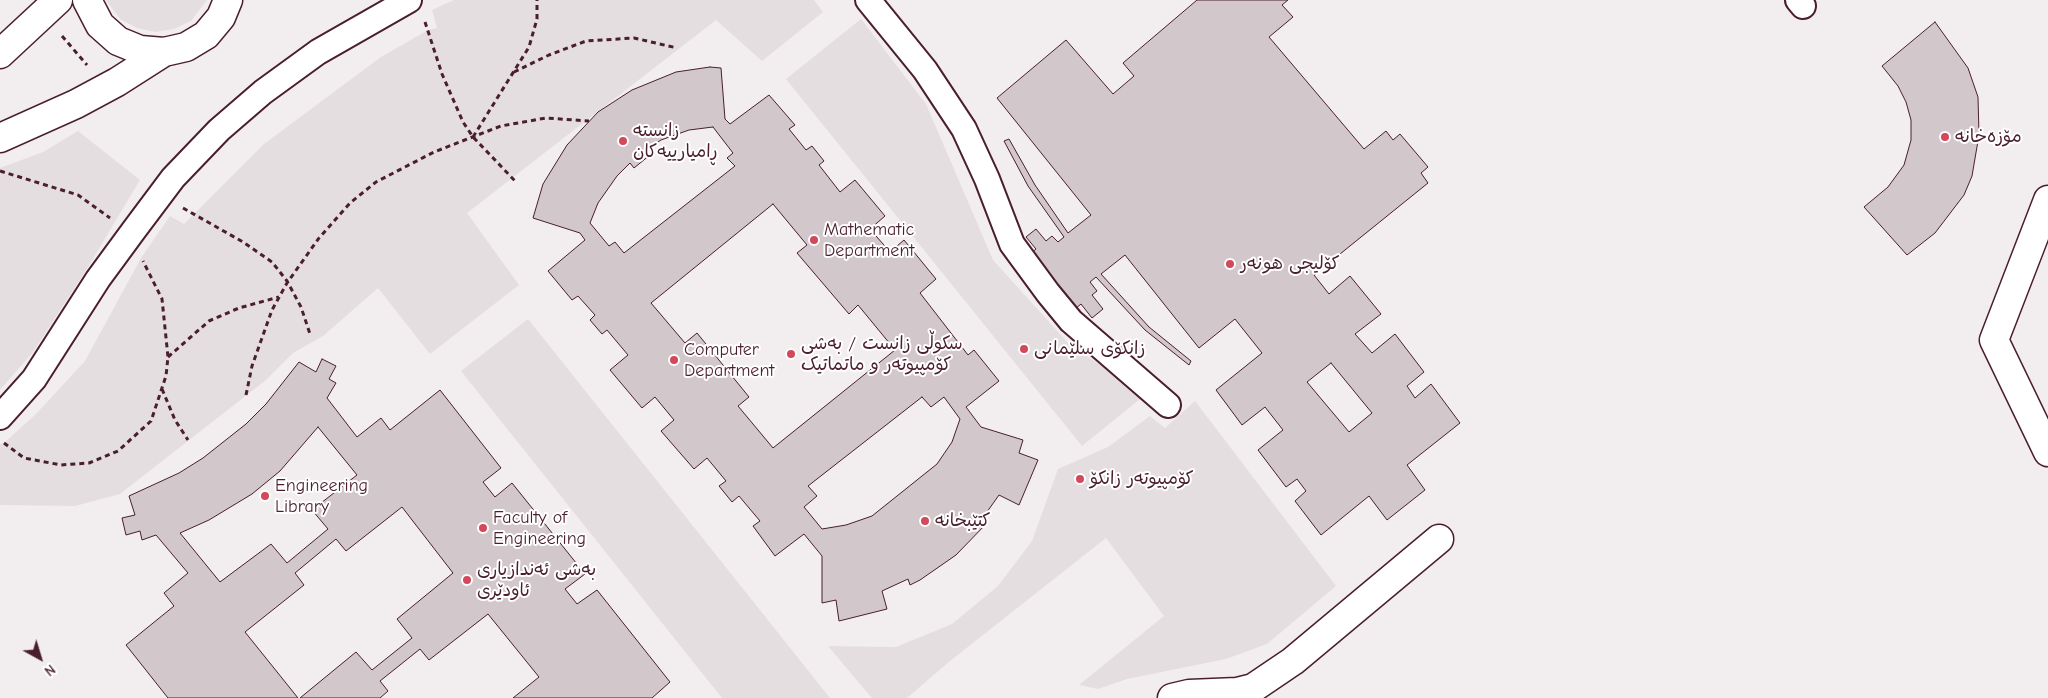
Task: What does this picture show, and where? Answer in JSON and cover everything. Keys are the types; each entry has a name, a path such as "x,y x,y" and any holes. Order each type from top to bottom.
{"street":[{"path":"88,0 100,25 118,41 140,50 164,52"},
{"path":"868,0 925,70 964,129 987,179 1012,244 1048,293 1071,321 1168,405"},
{"path":"0,54 50,6"},
{"path":"0,138 107,88 164,52 186,46 206,35 230,6"},
{"path":"0,417 34,379 98,279 173,178 219,130 263,92 318,52 416,8"},
{"path":"2046,441 1994,340 2048,200"},
{"path":"1172,698 1189,694 1237,692 1254,688 1293,661 1440,539"}],"path":[{"path":"472,137 529,47 537,19 537,0"},
{"path":"50,6 107,88"},
{"path":"416,8 463,122 472,137 516,182"},
{"path":"514,72 548,55 586,41 634,38 677,48"},
{"path":"246,395 252,366 279,297 288,281 319,238 350,203 376,182 434,152 501,126 546,118 589,121"},
{"path":"0,171 78,195 106,213 128,239 148,269 162,299 168,358 162,389 151,421 118,451 89,463 61,464 24,458 0,439"},
{"path":"161,196 243,242 272,262 288,281 301,307 310,334"},
{"path":"168,358 209,321 239,308 279,297"},
{"path":"162,389 175,420 188,440"}],"shaded area":[{"name":"زانکۆی سلێمانی","path":"0,0 2048,0 2048,698 0,698"},
{"path":"106,0 207,0 191,21 174,29 155,32 137,28 120,19"},
{"path":"454,0 814,0 823,12 762,61 716,20 467,213 519,285 430,354 378,288 323,336 293,353 266,380 120,494 75,506 0,505 0,444 4,443 36,414 85,361 141,258 170,216 184,224 264,144 381,57 428,30 437,28 432,10"},
{"path":"861,19 926,104 993,260 1069,344 1145,395 1082,446 786,79"},
{"path":"78,131 140,180 88,267 33,352 0,390 0,168 43,152"},
{"path":"528,319 830,698 722,698 461,371"},
{"path":"1195,401 1336,586 1267,644 1226,659 1127,679 1098,689 1079,685 1164,616 1106,538 950,661 907,698 872,698 828,646 896,647 952,624 998,586 1032,541 1058,469 1108,447 1150,416 1165,428"}],"building":[{"name":"کۆلیجی هونەر","path":"1197,0 1288,0 1282,5 1293,17 1269,37 1364,149 1386,131 1393,140 1400,134 1428,167 1421,173 1428,183 1314,275 1329,294 1350,276 1381,314 1355,334 1372,353 1395,334 1424,372 1407,386 1415,398 1431,384 1460,423 1407,465 1425,490 1387,520 1369,496 1321,535 1295,501 1306,491 1297,479 1286,487 1258,450 1283,430 1265,407 1242,425 1216,390 1262,353 1235,319 1199,348 1125,255 1101,274 1149,327 1191,361 1189,365 1145,330 1096,277 1090,282 1097,291 1092,295 1103,309 1092,318 1081,304 1075,309 1030,254 1036,249 1026,237 1036,229 1046,241 1052,236 1058,242 1064,237 1028,186 1004,141 1009,139 1035,185 1068,233 1091,215 997,98 1066,40 1113,94 1134,76 1123,63","holes":["1331,363 1372,413 1349,432 1307,382"]},
{"name":"مۆزەخانە","path":"1935,22 1968,68 1978,97 1979,135 1972,176 1964,195 1935,233 1907,255 1864,207 1888,187 1904,165 1911,140 1911,120 1906,102 1898,86 1882,66"},
{"path":"710,67 721,68 725,119 730,124 769,95 795,125 789,129 806,150 812,146 824,161 819,165 840,192 855,180 885,216 870,229 890,252 904,240 936,279 920,293 968,355 974,350 999,381 966,407 981,427 1023,440 1019,453 1038,460 1019,505 999,495 982,519 987,523 956,555 910,585 908,579 882,591 887,609 839,621 836,600 822,603 822,556 804,534 775,556 753,526 760,521 739,496 732,502 719,486 726,481 707,458 694,469 661,431 674,420 655,397 642,408 610,370 628,355 607,330 602,334 590,320 595,315 578,296 572,300 548,271 585,240 580,233 533,218 543,184 567,145 598,112 632,90 676,72","holes":["713,127 733,153 727,158 735,166 624,253 615,242 609,246 590,223 598,203 617,176 630,163 634,168 650,155 646,150 661,140 689,130","773,204 807,245 797,253 849,314 858,305 895,350 773,448 738,406 749,397 697,333 685,343 651,303","922,397 931,407 944,397 960,419 952,442 937,464 872,516 846,525 822,529 804,507 817,496 808,486"]},
{"name":"Faculty of Engineering","path":"322,359 336,366 329,379 336,383 327,398 357,437 381,418 390,430 440,390 501,468 483,482 495,497 512,483 585,574 565,589 577,604 597,590 670,682 652,698 513,698 539,677 488,614 429,660 420,649 380,681 388,691 380,698 300,698 356,652 372,670 412,638 397,619 453,573 402,507 346,551 336,539 295,573 304,585 245,632 298,698 168,698 126,645 174,606 164,593 188,573 156,535 142,540 140,531 126,535 122,518 135,515 129,496 179,473 203,458 246,424 266,404 299,362 316,372","holes":["318,427 357,475 312,510 328,529 287,563 271,544 220,582 180,533 209,520 252,494 280,471"]}],"place":[{"name":"مۆزەخانە","path":"1945,137"},
{"name":"زانستە ڕامیارییەکان","path":"623,141"},
{"name":"Mathematic Department","path":"814,240"},
{"name":"کۆلیجی هونەر","path":"1230,264"},
{"name":"زانکۆی سلێمانی","path":"1024,349"},
{"name":"سکوڵی زانست / بەشی کۆمپیوتەر و ماتماتیک","path":"791,354"},
{"name":"Computer Department","path":"674,360"},
{"name":"کۆمپیوتەر زانکۆ","path":"1080,479"},
{"name":"Engineering Library","path":"265,496"},
{"name":"کتێبخانە","path":"925,521"},
{"name":"Faculty of Engineering","path":"483,528"},
{"name":"بەشی ئەندازیاری ئاودێری","path":"467,580"}]}
